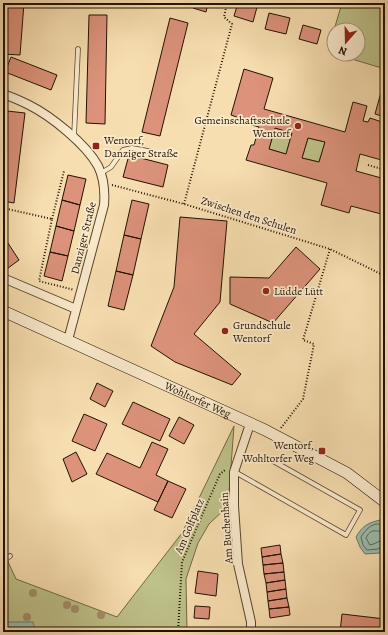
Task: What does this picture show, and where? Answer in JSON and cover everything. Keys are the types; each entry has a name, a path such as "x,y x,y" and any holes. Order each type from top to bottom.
{"main road":[{"name":"Wohltorfer Weg","path":"3,311 272,433 347,473 385,502"}],"street":[{"name":"Danziger Straße","path":"5,95 30,105 65,128 88,152 98,166 104,183 104,205 68,340"},
{"path":"3,278 76,309"},
{"name":"Am Buchenhain","path":"250,424 234,472 234,506 238,564 251,622 251,632"}],"lane":[{"path":"74,137 78,48"},
{"path":"100,173 111,167 123,150 132,148 153,152"},
{"path":"234,472 346,535 360,510 266,457"},
{"path":"3,561 10,556"}],"path":[{"path":"184,204 232,24 224,17 227,3"},
{"path":"3,122 5,95"},
{"path":"368,165 385,170"},
{"path":"64,171 39,281 81,292"},
{"name":"Zwischen den Schulen","path":"104,183 184,204 330,249 385,276"},
{"path":"3,208 52,219"},
{"path":"279,431 303,399 314,344 303,340 330,249"},
{"name":"Am Golfplatz","path":"178,632 182,562 220,474 237,460"}],"green space":[{"path":"342,3 385,3 385,69 362,62 366,62 366,22 336,22"},
{"path":"275,128 292,133 286,154 269,149"},
{"path":"308,138 325,142 319,162 302,158"},
{"path":"234,426 228,506 209,524 198,543 186,579 187,632 3,632 3,551 16,579 117,617 182,533"}],"water":[{"path":"380,520 385,525 385,548 380,553 365,554 356,537 366,525"},
{"path":"5,622 33,622 36,632 3,632 3,625"}],"building":[{"path":"6,3 24,3 20,55 3,54"},
{"path":"195,3 208,3 206,12 193,8"},
{"path":"238,3 244,3 257,7 253,22 234,16"},
{"path":"269,13 290,18 286,34 265,29"},
{"path":"89,15 107,15 105,124 86,123"},
{"path":"170,18 188,23 160,136 142,132"},
{"path":"303,25 321,30 317,44 299,39"},
{"path":"11,57 57,75 51,90 5,72"},
{"path":"244,69 273,78 264,109 345,132 353,102 367,106 363,121 368,122 370,118 385,123 385,161 360,154 356,171 385,179 385,215 351,206 349,213 321,205 327,183 246,160 251,145 254,145 259,127 238,121 239,118 231,115","holes":["275,128 292,133 286,154 269,149","308,138 325,142 319,162 302,158"]},
{"path":"383,85 385,85 385,117 375,114"},
{"path":"7,111 25,113 14,203 3,201 3,140"},
{"path":"129,155 168,165 163,187 123,177"},
{"path":"68,175 86,179 80,205 62,200"},
{"path":"62,200 80,205 74,231 56,226"},
{"path":"132,200 149,204 141,239 124,235"},
{"path":"180,217 227,221 220,302 194,334 241,374 232,385 175,362 151,346 174,287"},
{"path":"56,226 74,231 68,256 50,252"},
{"path":"124,235 141,239 133,275 116,271"},
{"path":"4,237 19,260 4,271 3,238"},
{"name":"Lüdde Lütt","path":"296,247 320,269 273,323 230,304 230,277 269,278"},
{"path":"50,252 68,256 62,281 44,276"},
{"path":"116,271 133,275 124,310 108,306"},
{"path":"97,383 113,391 105,407 90,399"},
{"path":"133,402 170,419 160,441 122,424"},
{"path":"84,414 107,424 95,451 72,441"},
{"path":"179,417 194,425 184,444 169,436"},
{"path":"152,442 168,449 156,475 168,481 158,502 96,474 107,453 140,468"},
{"path":"76,452 87,474 72,482 63,459"},
{"path":"168,481 186,489 172,518 154,510"},
{"path":"280,545 281,554 262,557 261,548"},
{"path":"281,554 283,563 263,565 262,557"},
{"path":"283,563 284,572 264,574 263,565"},
{"path":"198,571 218,574 216,596 195,593"},
{"path":"284,572 285,580 266,583 264,574"},
{"path":"285,580 286,589 267,592 266,583"},
{"path":"286,589 287,598 268,601 267,592"},
{"path":"287,598 289,607 269,609 268,601"},
{"path":"195,606 210,607 209,619 194,618"},
{"path":"289,607 290,615 270,618 269,609"},
{"path":"342,614 385,619 385,632 340,632"}],"place":[{"name":"Gemeinschaftsschule Wentorf","path":"298,126"},
{"name":"Wentorf, Danziger Straße","path":"96,146"},
{"name":"Lüdde Lütt","path":"266,291"},
{"name":"Grundschule Wentorf","path":"225,331"},
{"name":"Wentorf, Wohltorfer Weg","path":"322,451"}]}
